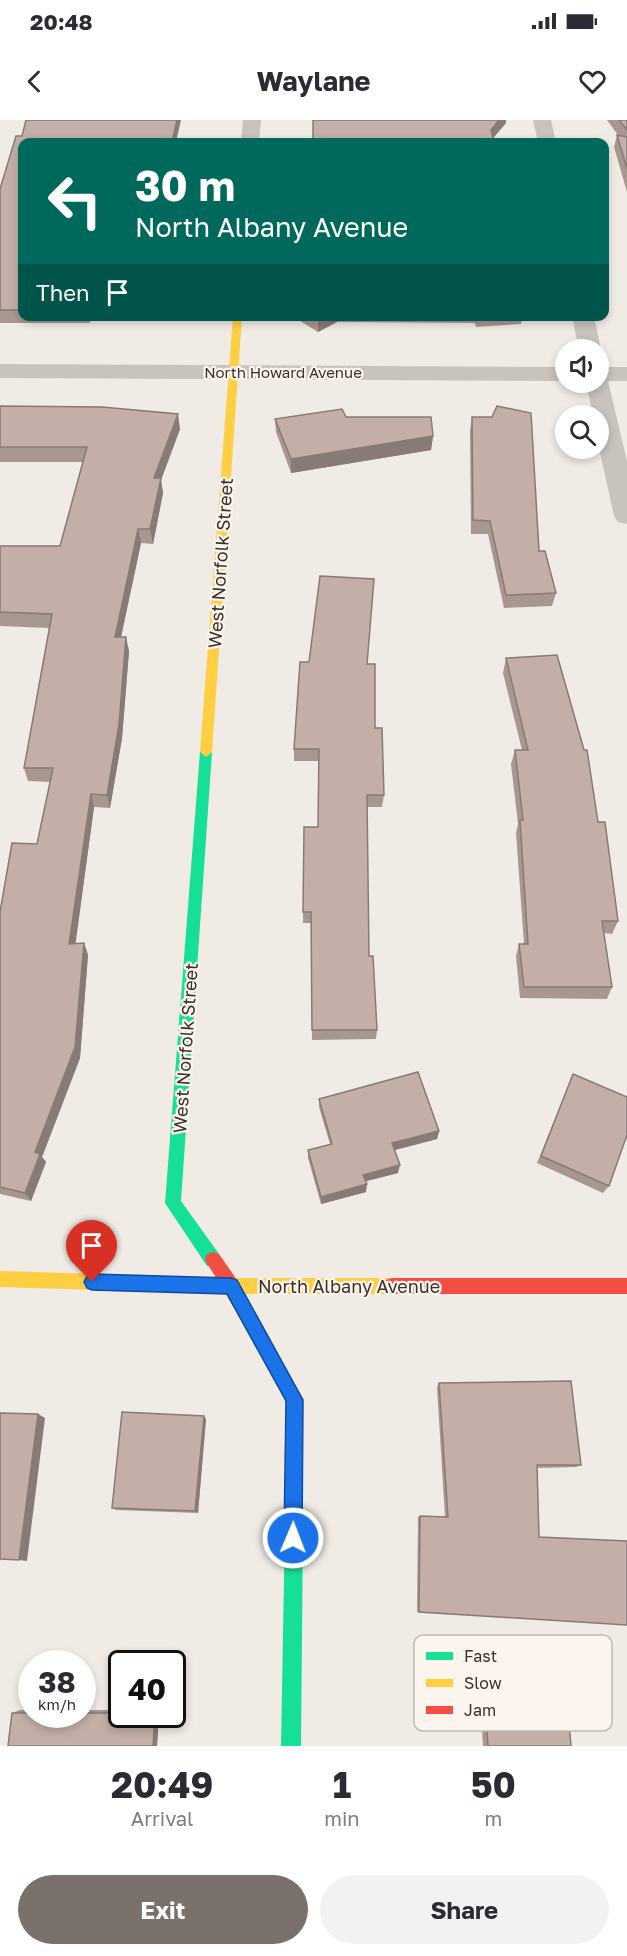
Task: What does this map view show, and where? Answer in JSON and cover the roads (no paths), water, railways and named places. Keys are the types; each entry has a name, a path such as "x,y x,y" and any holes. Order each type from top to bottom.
{"street":[{"path":"250,138 252,120"},
{"path":"542,120 546,138"},
{"name":"West Norfolk Street","path":"238,321 173,1203 231,1286 295,1400 291,1746"},
{"path":"585,321 588,339"},
{"name":"North Howard Avenue","path":"0,371 555,374"},
{"path":"609,374 627,374"},
{"path":"599,393 627,516"},
{"name":"North Albany Avenue","path":"0,1279 231,1286 627,1286"}]}
